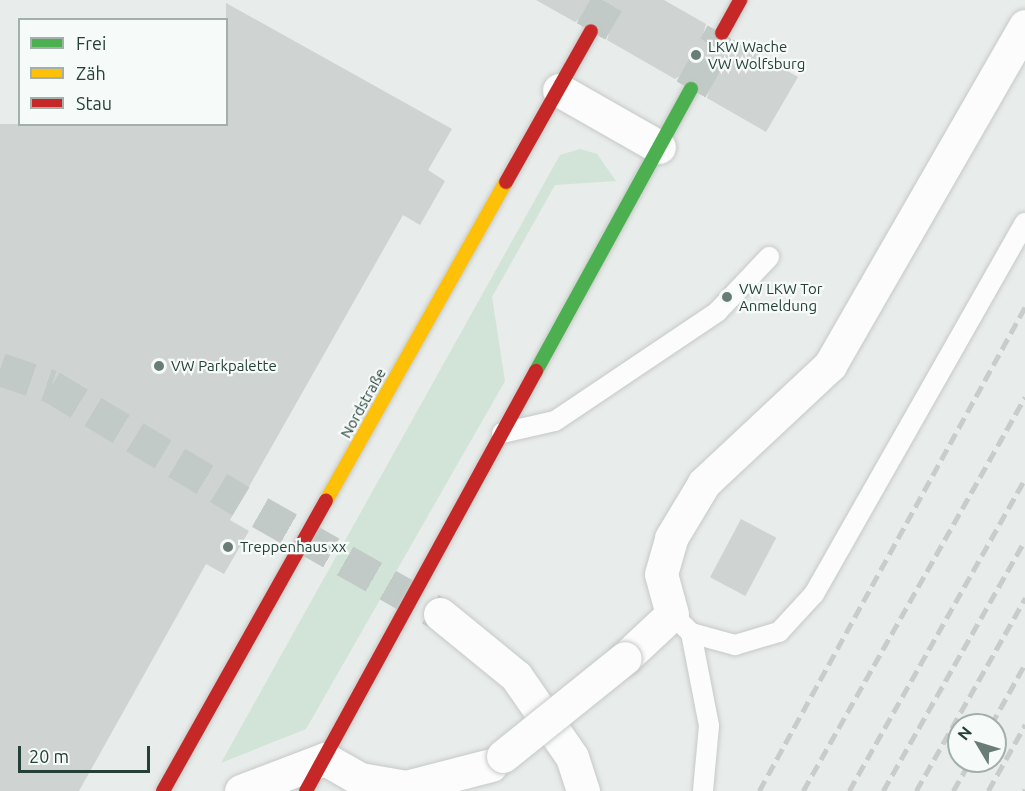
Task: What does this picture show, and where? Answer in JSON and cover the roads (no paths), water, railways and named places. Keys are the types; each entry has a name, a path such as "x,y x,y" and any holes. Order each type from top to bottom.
{"street":[{"path":"722,33 740,0"},
{"path":"465,791 497,760 625,658 681,623 661,573 671,538 704,483 830,365 1025,26"},
{"name":"Nordstraße","path":"163,791 591,31"},
{"path":"306,791 691,88"},
{"path":"559,90 659,147"},
{"path":"440,614 516,676 572,758 582,791"},
{"path":"325,759 360,779 406,787 497,760"},
{"path":"241,791 325,759"}],"lane":[{"path":"681,623 735,645 779,632 814,594 1025,223"},
{"path":"502,433 555,421 717,312 769,257"},
{"path":"681,623 709,726 703,791"}],"tunnel":[{"path":"591,31 609,0"},
{"path":"691,89 722,33"},
{"path":"0,369 51,386 241,501"},
{"path":"260,512 436,612"}],"railway":[{"path":"759,791 1025,307"},
{"path":"803,791 1025,397"},
{"path":"849,791 1025,479"},
{"path":"883,791 1025,540"},
{"path":"916,791 1025,598"},
{"path":"998,713 1025,664"},
{"path":"988,791 1025,725"},
{"path":"953,791 963,773"}],"place":[{"name":"LKW Wache VW Wolfsburg","path":"696,55"},
{"name":"VW LKW Tor Anmeldung","path":"727,297"},
{"name":"VW Parkpalette","path":"159,366"},
{"name":"Treppenhaus xx","path":"228,547"}]}
